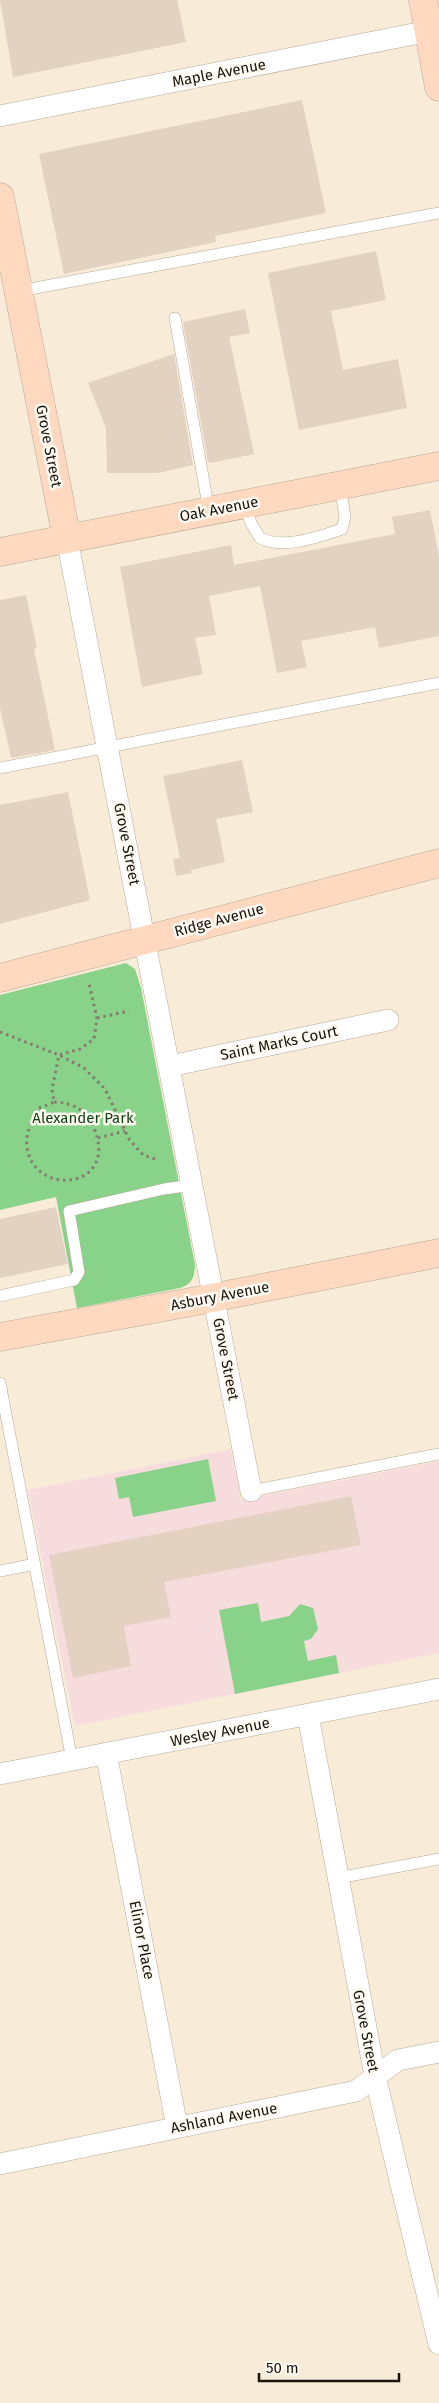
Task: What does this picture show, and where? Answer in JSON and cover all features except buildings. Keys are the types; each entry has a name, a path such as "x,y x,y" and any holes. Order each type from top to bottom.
{"main road":[{"path":"422,0 434,30 439,87"},
{"name":"Grove Street","path":"0,197 67,539"},
{"name":"Oak Avenue","path":"0,552 439,466"},
{"name":"Ridge Avenue","path":"0,978 439,863"},
{"name":"Asbury Avenue","path":"0,1337 214,1298 439,1252"}],"street":[{"name":"Maple Avenue","path":"0,116 434,30"},
{"name":"Grove Street","path":"67,539 146,939 251,1491"},
{"name":"Saint Marks Court","path":"170,1066 388,1020"},
{"name":"Wesley Avenue","path":"0,1774 439,1689"},
{"name":"Grove Street","path":"308,1715 375,2076 439,2344"},
{"name":"Elinor Place","path":"106,1753 177,2127"},
{"name":"Ashland Avenue","path":"0,2164 356,2091 398,2060 439,2052"}],"lane":[{"path":"18,291 439,212"},
{"path":"175,318 209,511"},
{"path":"244,504 251,523 260,538 277,544 310,538 342,530 345,517 340,485"},
{"path":"0,768 439,683"},
{"path":"0,1296 74,1280 79,1272 69,1211 164,1188 193,1185"},
{"path":"0,1383 72,1760"},
{"path":"251,1491 439,1454"},
{"path":"0,1571 35,1564"},
{"path":"338,1878 439,1859"}],"path":[{"path":"59,1055 80,1049 94,1038 96,1018 90,984"},
{"path":"96,1018 129,1011"},
{"path":"0,1032 59,1055 84,1068 105,1089 128,1139 143,1156 158,1160"},
{"path":"54,1102 52,1089 59,1055"},
{"path":"54,1102 70,1103 88,1114 98,1138 99,1158 92,1172 79,1179 66,1180 46,1176 32,1165 26,1145 30,1126 37,1109 54,1102"},
{"path":"98,1138 125,1131"}],"shaded area":[{"path":"231,1449 241,1500 439,1461 439,1653 75,1726 28,1490"}],"green space":[{"name":"Alexander Park","path":"126,963 135,969 141,988 195,1265 194,1273 192,1280 180,1288 77,1308 56,1197 0,1210 0,995"},
{"path":"208,1459 216,1501 133,1517 129,1497 119,1499 115,1478"},
{"path":"258,1603 261,1622 289,1616 300,1604 313,1608 318,1629 311,1639 304,1641 308,1661 336,1655 339,1673 235,1694 219,1610"}]}
